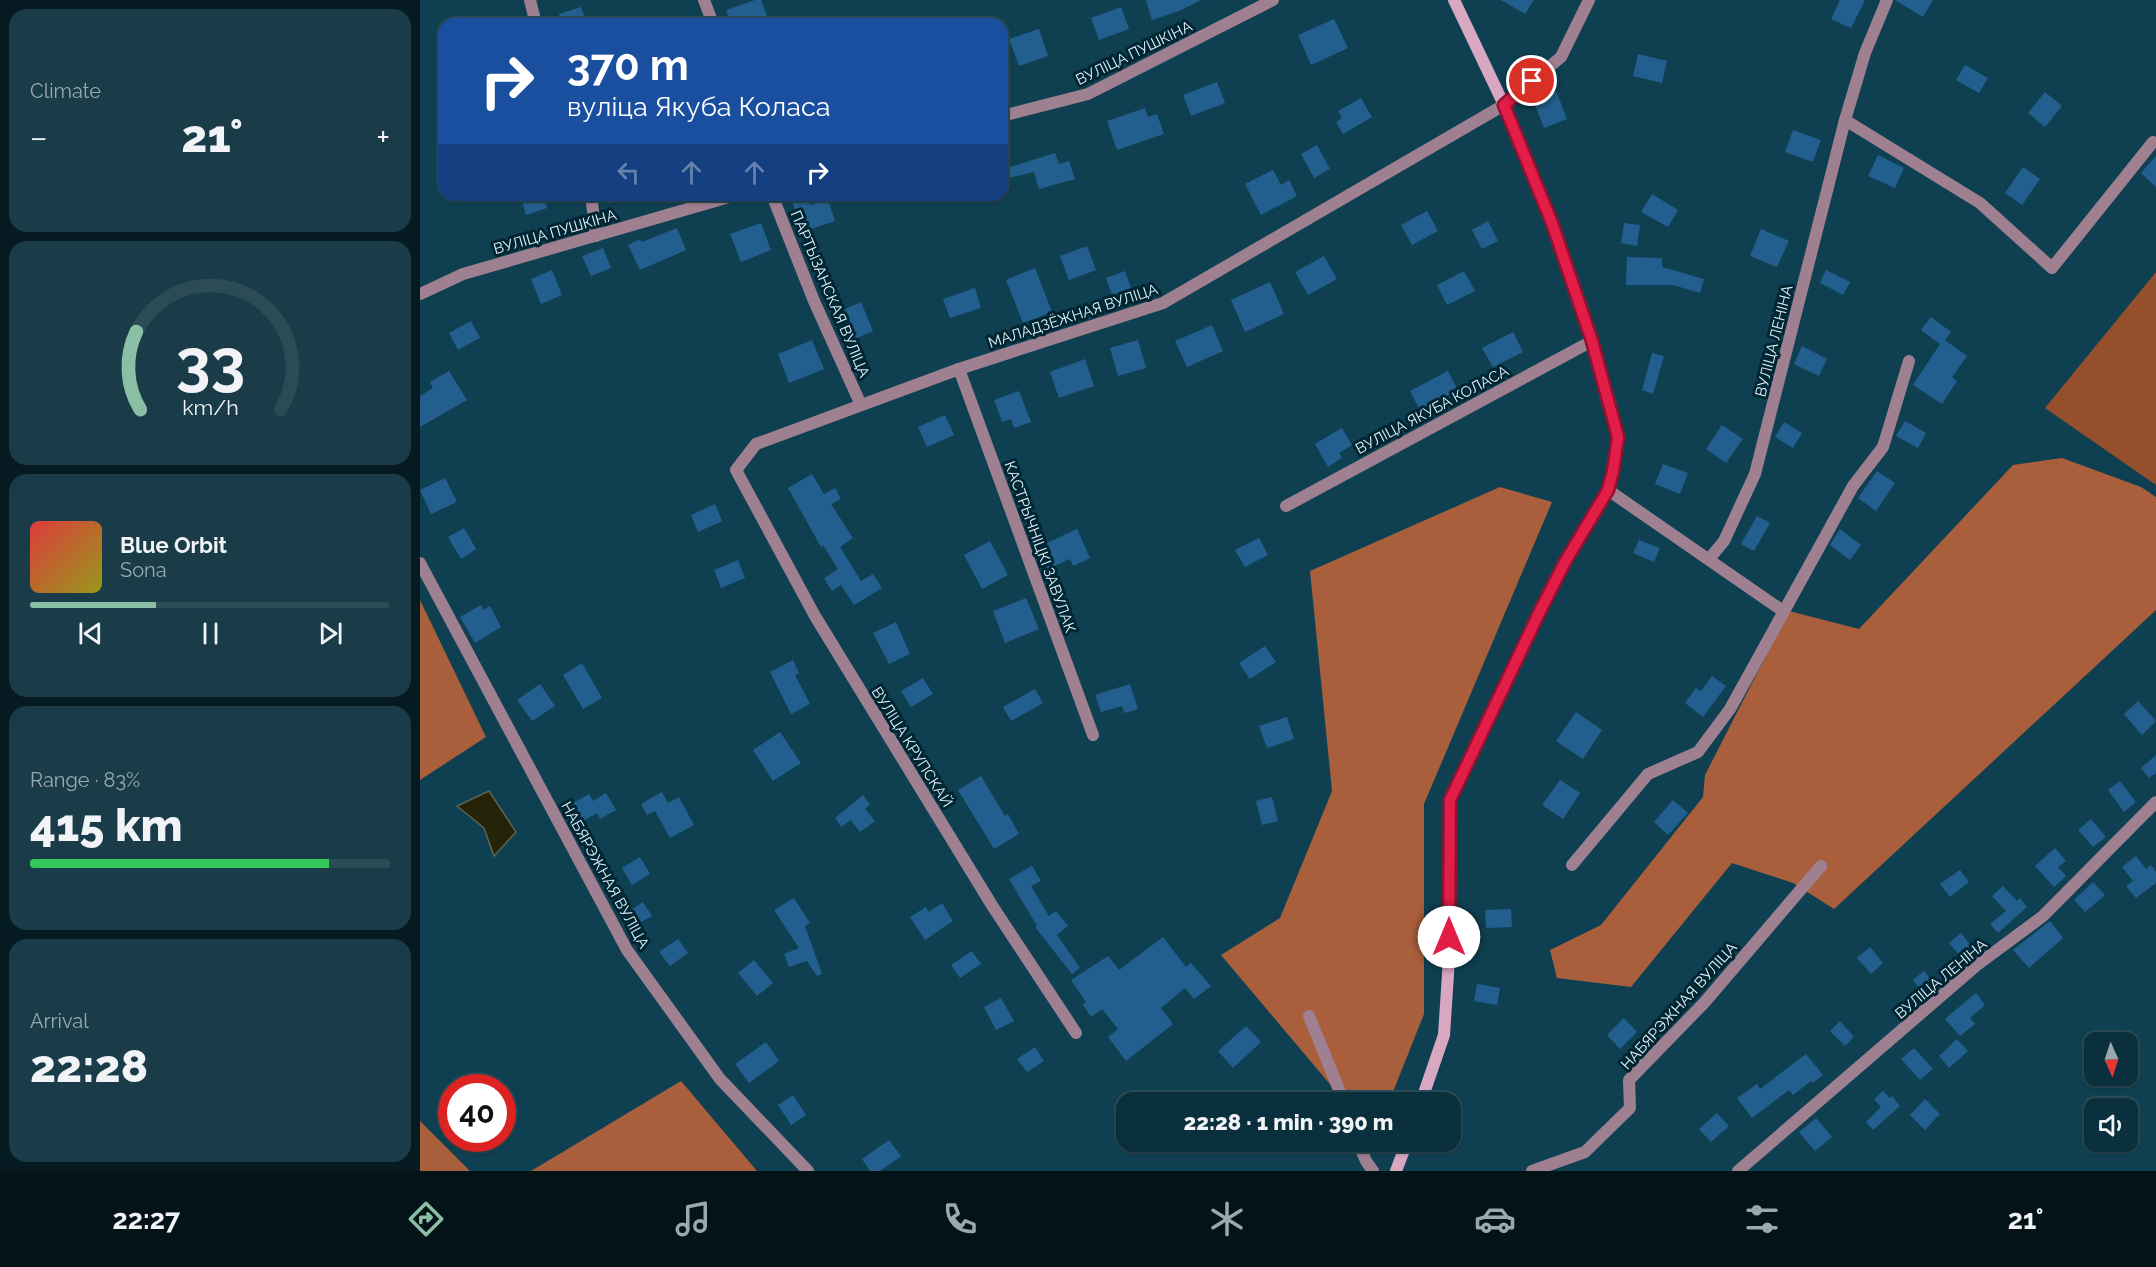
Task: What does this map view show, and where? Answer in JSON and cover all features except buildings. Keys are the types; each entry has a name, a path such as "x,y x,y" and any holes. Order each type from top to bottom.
{"street":[{"path":"530,0 534,18"},
{"path":"704,0 710,18"},
{"name":"ВУЛІЦА ПУШКІНА","path":"1008,114 1088,94 1273,0"},
{"path":"1424,1092 1444,1035 1449,959 1450,800 1540,611 1565,562 1608,490 1618,437 1592,341 1552,223 1504,105 1454,0"},
{"path":"1504,105 1561,57 1589,0"},
{"name":"ВУЛІЦА ЛЕНІНА","path":"1709,559 1724,541 1755,474 1845,120 1864,53 1887,0"},
{"name":"МАЛАДЗЁЖНАЯ ВУЛІЦА","path":"736,470 756,444 959,369 1163,303 1504,105"},
{"path":"1845,120 1980,203 2052,268 2153,142"},
{"path":"592,201 596,236"},
{"name":"ВУЛІЦА ПУШКІНА","path":"420,294 463,274 716,201"},
{"name":"ПАРТЫЗАНСКАЯ ВУЛІЦА","path":"774,201 814,300 861,405"},
{"name":"ВУЛІЦА ЯКУБА КОЛАСА","path":"1286,506 1592,341"},
{"path":"1572,866 1648,774 1698,752 1730,709 1853,486 1883,447 1910,361"},
{"name":"КАСТРЫЧНІЦКІ ЗАВУЛАК","path":"959,369 1093,735"},
{"name":"ВУЛІЦА КРУПСКАЙ","path":"736,470 815,616 993,907 1076,1033"},
{"path":"1608,490 1783,611"},
{"name":"НАБЯРЭЖНАЯ ВУЛІЦА","path":"420,563 627,950 720,1079 808,1171"},
{"name":"ВУЛІЦА ЛЕНІНА","path":"1738,1171 1977,965 2043,916 2156,802"},
{"name":"НАБЯРЭЖНАЯ ВУЛІЦА","path":"1532,1171 1585,1152 1630,1108 1629,1080 1704,1003 1821,866"},
{"path":"1309,1016 1340,1092"},
{"path":"1362,1152 1373,1171"},
{"path":"1396,1171 1403,1152"}],"shaded area":[{"path":"2156,272 2156,485 2045,408"},
{"path":"2062,458 2141,487 2156,497 2156,610 1834,909 1793,883 1732,863 1631,987 1557,978 1550,950 1601,925 1703,797 1705,775 1789,611 1859,629 2013,465"},
{"path":"1500,487 1552,502 1424,804 1424,1014 1393,1092 1337,1092 1221,955 1280,918 1332,791 1310,571"},
{"path":"420,600 486,737 420,780"},
{"path":"489,791 516,832 494,856 484,828 457,806"},
{"path":"681,1081 757,1171 531,1171"},
{"path":"420,1121 438,1139 438,1152 451,1152 470,1171 420,1171"}],"route":[{"path":"1449,937 1450,800 1540,611 1565,562 1608,490 1618,437 1592,341 1552,223 1504,105 1532,81"}]}
